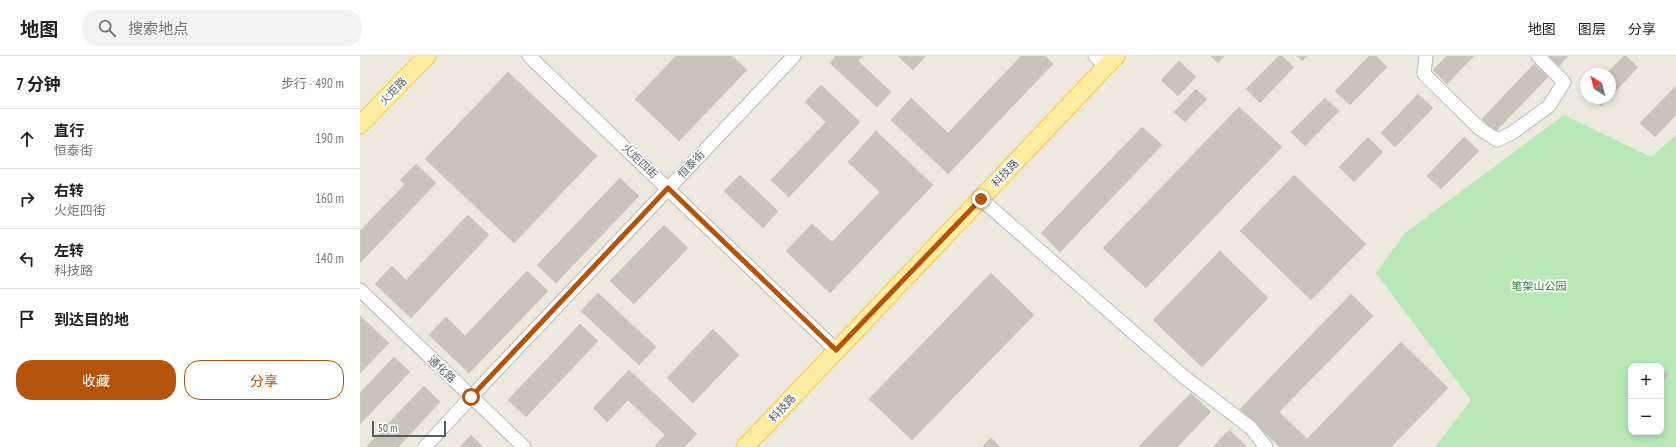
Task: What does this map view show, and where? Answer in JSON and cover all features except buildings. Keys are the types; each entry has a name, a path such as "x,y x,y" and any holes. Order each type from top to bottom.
{"main road":[{"name":"火炬路","path":"360,125 427,56"},
{"name":"科技路","path":"745,447 981,199 1106,60"}],"street":[{"name":"火炬四街","path":"530,56 836,350"},
{"name":"恒泰街","path":"425,447 794,56"},
{"path":"1426,56 1424,74 1479,128 1497,140 1512,133 1549,106 1564,82 1538,56"},
{"path":"981,199 1183,376 1251,428 1266,447"},
{"name":"通化路","path":"360,290 524,447"}],"green space":[{"name":"笔架山公园","path":"1564,115 1651,157 1676,135 1676,447 1435,447 1471,400 1376,273 1405,233"}],"route":[{"path":"471,397 668,188 836,350 981,199"}]}
